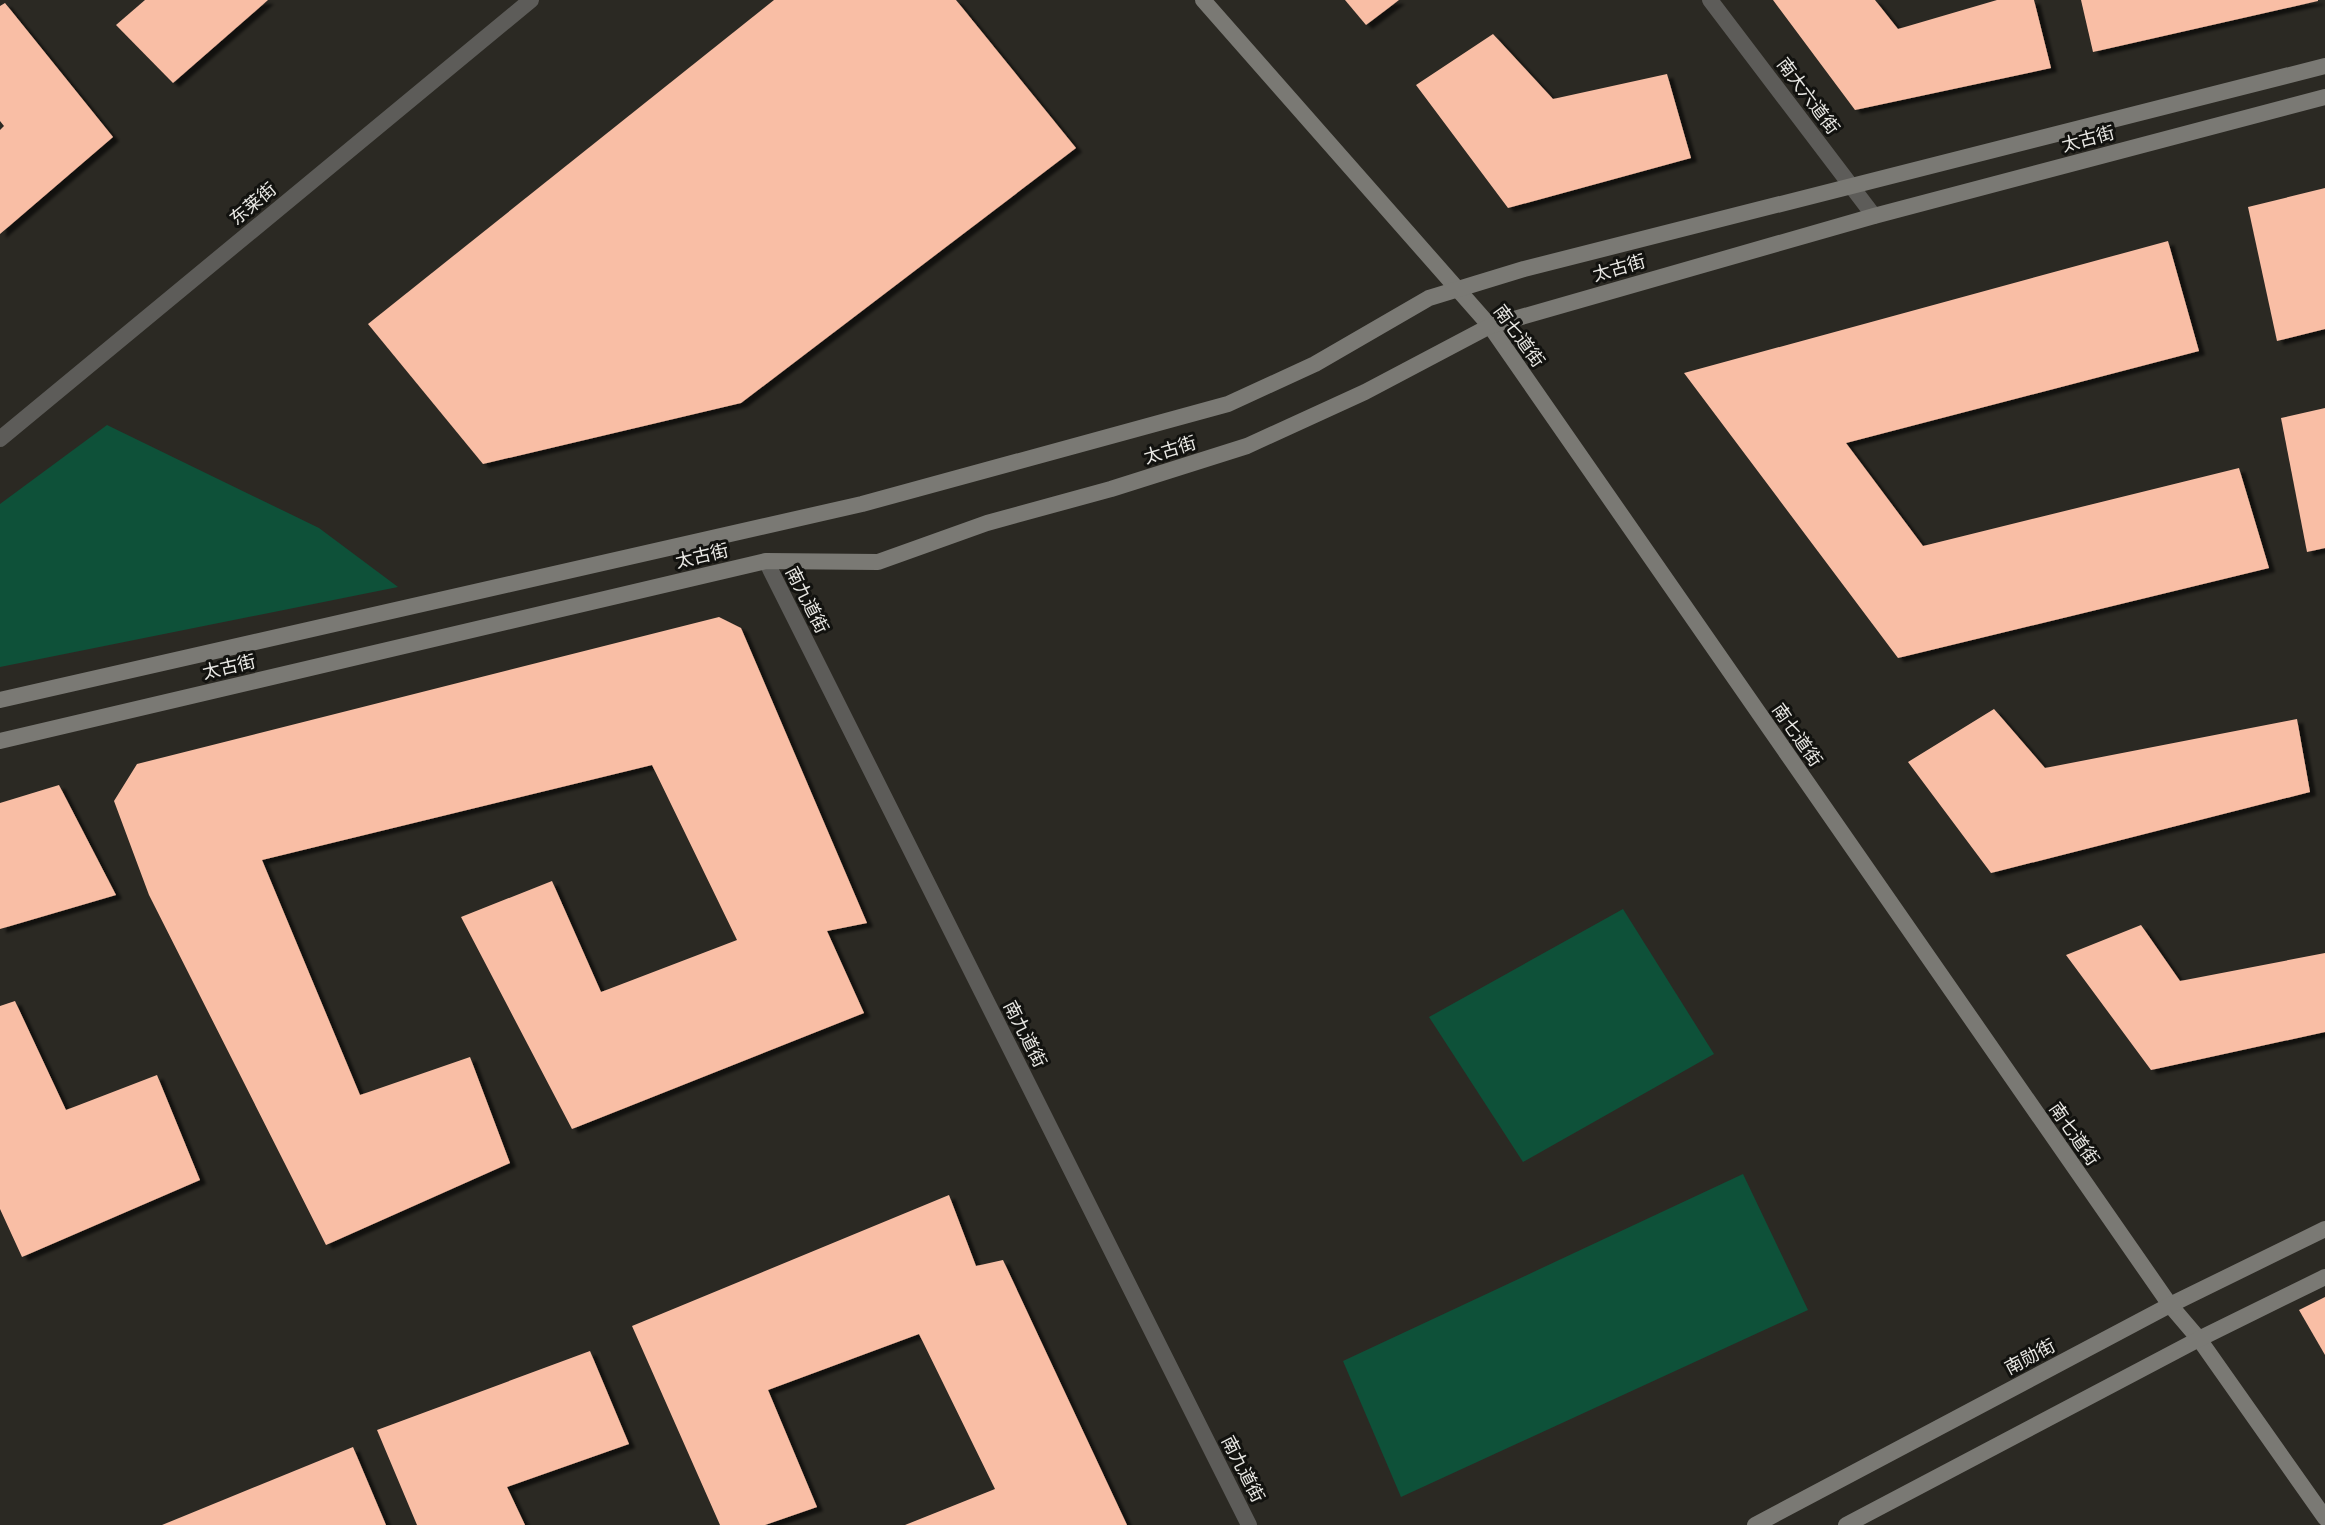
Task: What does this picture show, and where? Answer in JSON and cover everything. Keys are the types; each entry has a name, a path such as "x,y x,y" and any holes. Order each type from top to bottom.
{"main road":[{"name":"南七道街","path":"1203,0 1490,326 2170,1305 2199,1339 2325,1518"},
{"name":"太古街","path":"0,700 862,504 1228,404 1315,364 1429,298 1524,269 2325,66"},
{"name":"太古街","path":"0,741 766,561 878,562 987,523 1111,489 1247,446 1365,392 1490,326 1874,216 2325,98"},
{"name":"南勋街","path":"1755,1525 2170,1305 2325,1229"},
{"path":"1846,1525 2199,1339 2325,1277"}],"street":[{"name":"东莱街","path":"0,439 531,0"},
{"name":"南大六道街","path":"1710,0 1874,216"},
{"name":"南九道街","path":"766,561 1249,1525"}],"green space":[{"path":"107,425 319,528 398,587 0,667 0,504"},
{"path":"1623,909 1714,1054 1523,1162 1429,1017"},
{"path":"1743,1174 1808,1310 1401,1497 1343,1361"}],"building":[{"path":"145,0 268,0 173,83 116,25"},
{"path":"774,0 956,0 1076,148 741,403 483,464 368,324"},
{"path":"1345,0 1399,0 1366,25"},
{"path":"1773,0 1875,0 1898,29 1997,0 2034,0 2051,68 1855,110"},
{"path":"2081,0 2318,0 2318,1 2093,52"},
{"path":"5,3 113,137 0,234 0,130 4,126 0,121 0,6"},
{"path":"1493,34 1553,99 1667,74 1691,158 1508,208 1416,85"},
{"path":"2325,188 2325,329 2277,341 2248,207"},
{"path":"2168,241 2199,351 1846,443 1923,546 2239,468 2269,568 1898,658 1684,373"},
{"path":"2325,408 2325,548 2307,552 2281,418"},
{"path":"719,617 741,628 867,923 827,931 864,1013 572,1129 461,917 552,881 601,992 737,940 652,765 262,860 360,1095 470,1057 510,1163 326,1245 149,895 114,801 137,764"},
{"path":"1994,709 2045,768 2297,719 2310,792 1991,873 1908,762"},
{"path":"59,785 116,895 0,929 0,803"},
{"path":"2141,925 2180,981 2325,953 2325,1032 2151,1070 2066,955"},
{"path":"15,1001 66,1110 157,1075 200,1180 22,1257 0,1209 0,1006"},
{"path":"949,1195 976,1266 1003,1260 1127,1525 905,1525 995,1489 919,1334 768,1390 817,1507 765,1525 720,1525 632,1326"},
{"path":"2325,1297 2325,1355 2299,1310"},
{"path":"590,1351 629,1444 507,1487 525,1525 417,1525 377,1430"},
{"path":"353,1447 386,1525 162,1525"}]}
